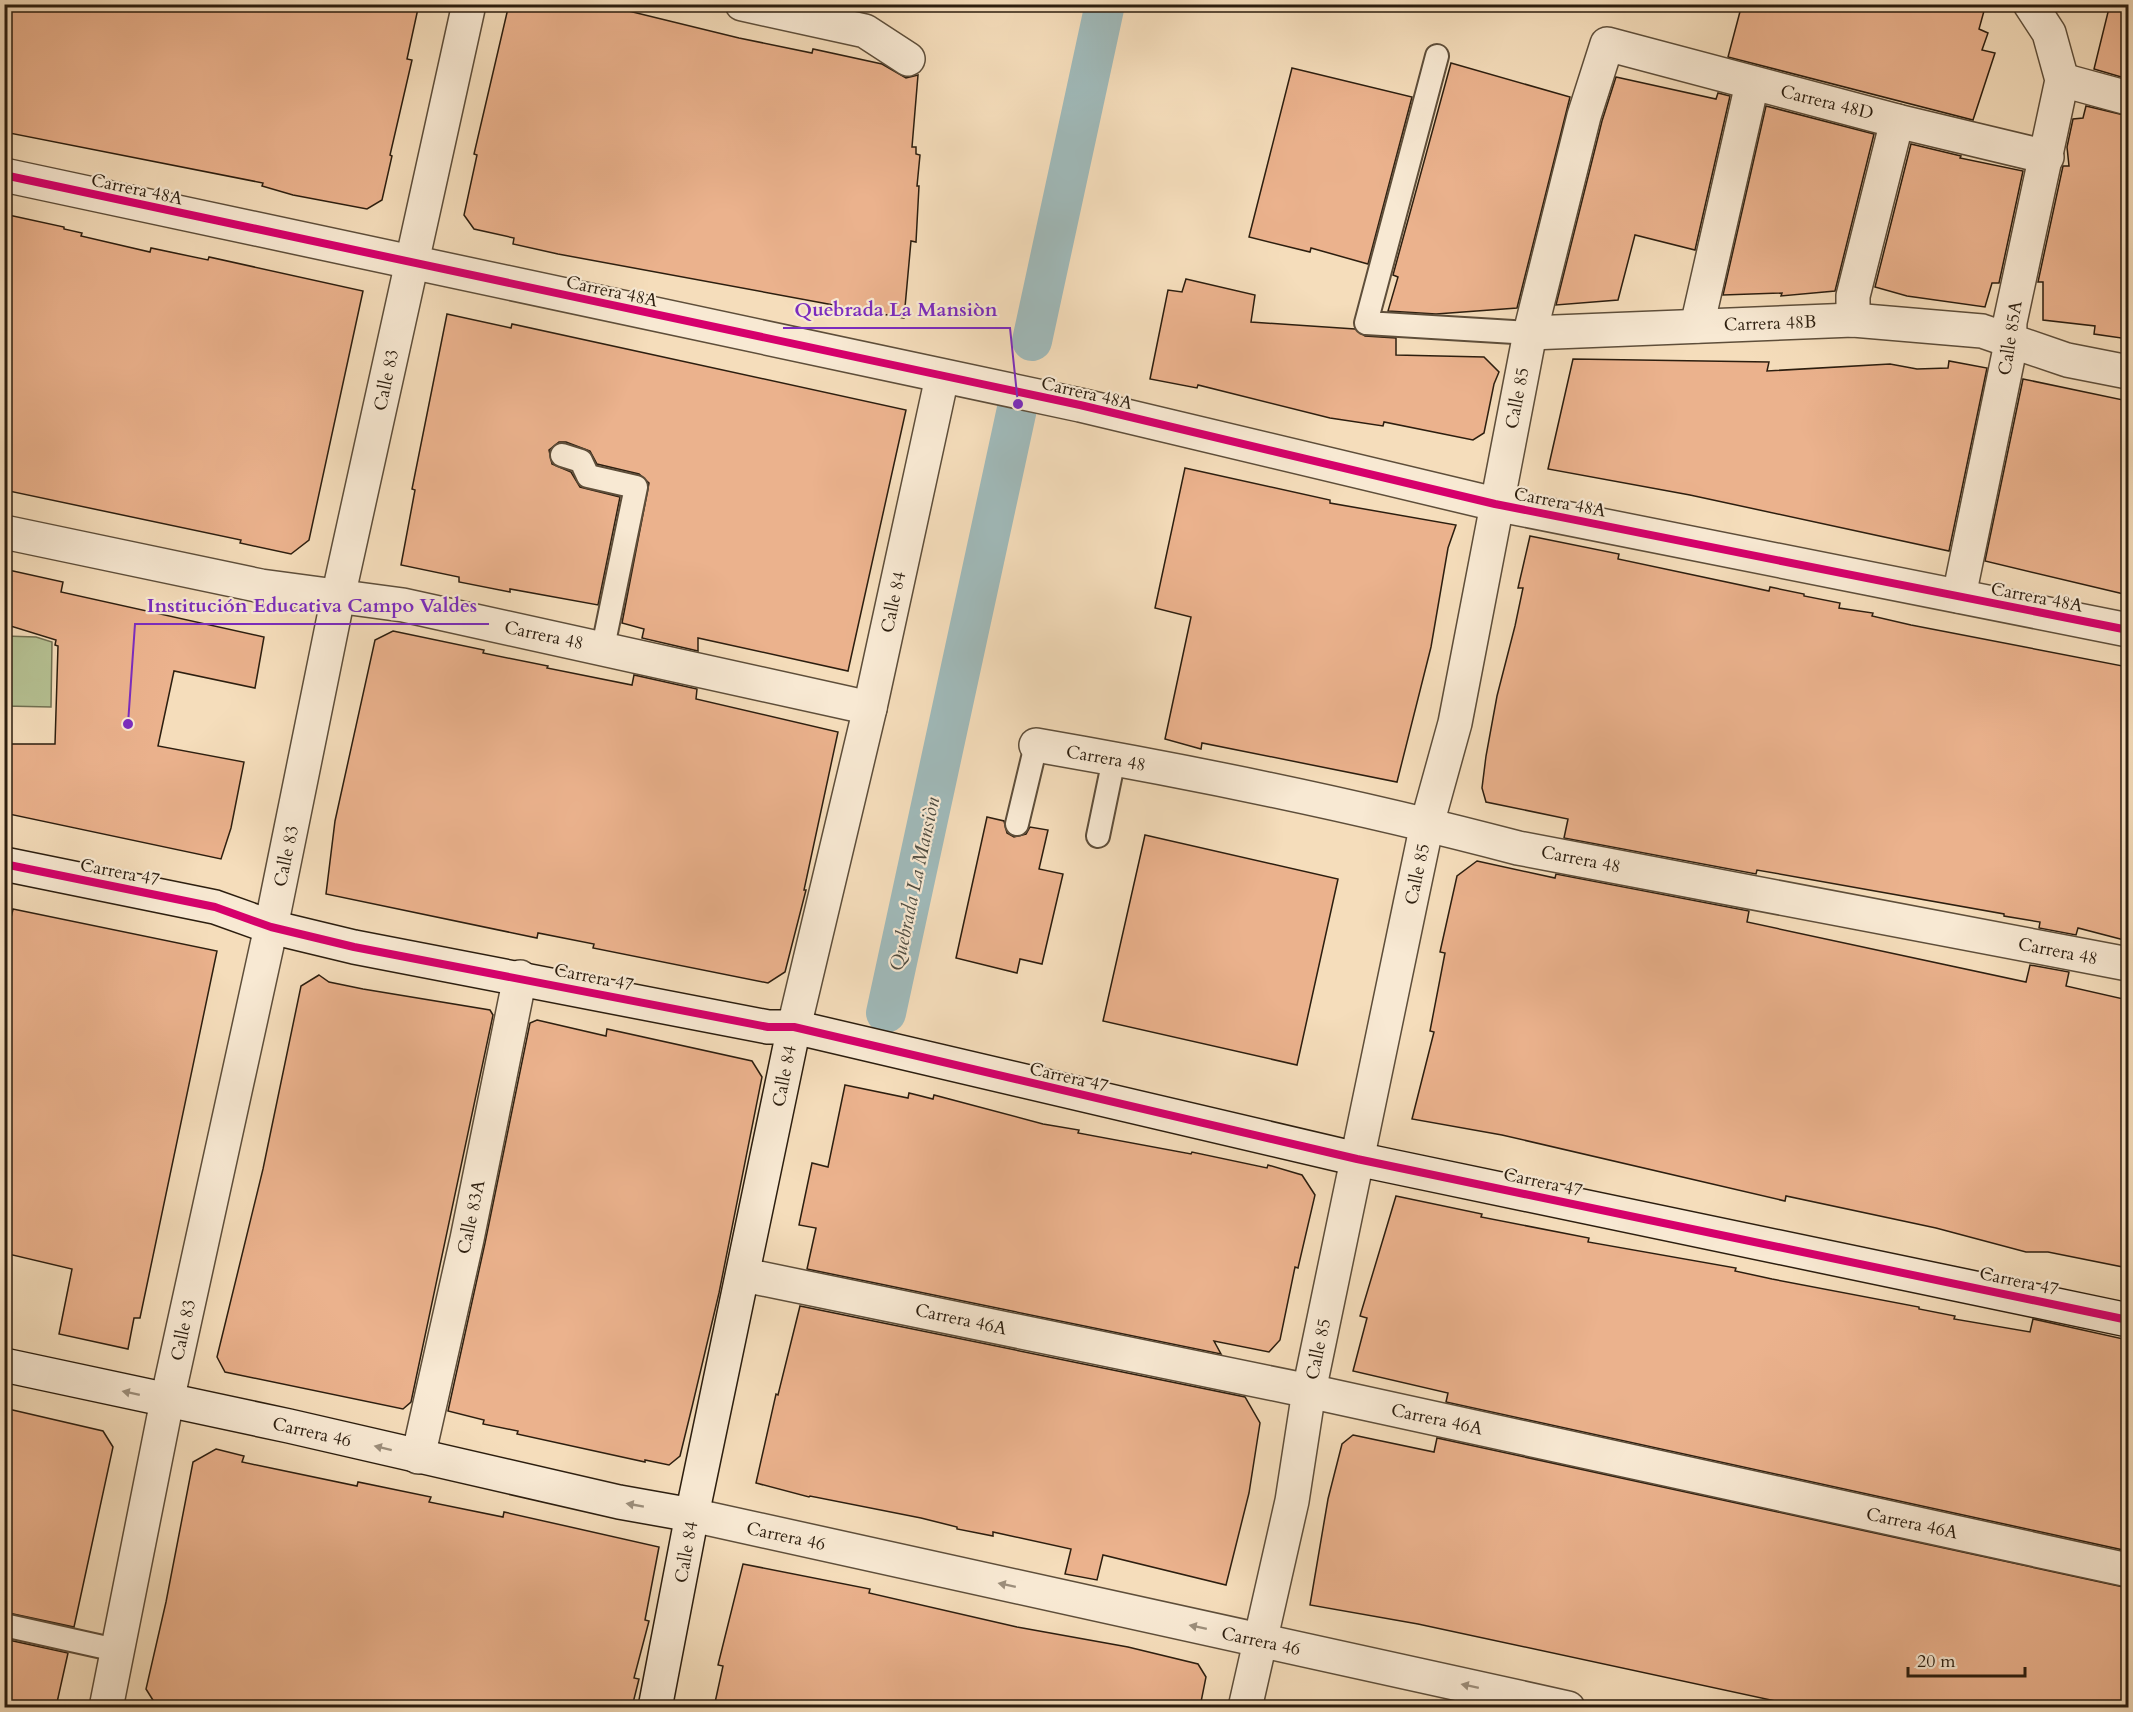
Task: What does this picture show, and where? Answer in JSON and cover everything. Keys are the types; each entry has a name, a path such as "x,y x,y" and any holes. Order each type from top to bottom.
{"street":[{"name":"Calle 83","path":"106,1707 167,1401 271,927 338,597 469,4"},
{"path":"742,4 865,31 908,59"},
{"path":"2028,5 2049,33 2062,80 2128,98"},
{"name":"Carrera 48D","path":"1607,44 1897,121 2047,156"},
{"name":"Calle 85","path":"1245,1707 1292,1501 1309,1391 1427,824 1455,723 1495,504 1530,333 1581,127 1607,44"},
{"name":"Calle 85A","path":"1959,596 2008,353 2013,311 2062,80"},
{"path":"1697,326 1752,84"},
{"path":"1853,320 1853,296 1897,121"},
{"name":"Carrera 48A","path":"4,175 412,265 1080,405 1495,504 2128,630"},
{"name":"Carrera 48B","path":"1530,333 1853,320 1982,331 2067,360 2128,372"},
{"name":"Calle 84","path":"655,1707 692,1515 794,1027 870,708 942,377"},
{"name":"Carrera 48","path":"4,532 261,586 403,605 603,647 870,708"},
{"name":"Carrera 48","path":"1036,745 1427,824 1518,848 2128,964"},
{"name":"Carrera 47","path":"4,864 215,907 271,927 354,947 520,977 768,1027 794,1027 1357,1159 2128,1320"},
{"name":"Calle 83A","path":"418,1457 467,1239 520,977"},
{"name":"Carrera 46A","path":"744,1275 1309,1391 2128,1570"},
{"name":"Carrera 46","path":"4,1365 289,1426 619,1502 692,1515 1568,1707"}],"lane":[{"path":"1437,56 1366,323 1530,333"},
{"path":"562,455 582,461 588,476 636,486 603,647"},
{"path":"1017,824 1036,745"},
{"path":"1098,836 1114,759"},
{"path":"4,1625 116,1650"}],"green space":[{"path":"5,636 36,637 52,642 51,707 5,706"}],"building":[{"path":"4,4 419,4 407,59 412,60 382,200 367,209 293,195 262,186 263,183 4,132"},
{"path":"509,4 600,4 739,38 812,53 813,49 882,64 906,78 918,75 912,147 916,147 916,154 920,155 916,242 911,241 904,318 558,254 513,244 514,238 474,229 464,215 477,155 474,154"},
{"path":"1742,4 1962,4 1984,11 1979,29 1988,33 1982,50 1995,53 1973,120 1728,57"},
{"path":"2110,4 2128,4 2128,79 2094,69"},
{"path":"1451,63 1570,97 1517,308 1436,314 1388,311 1398,277 1393,275"},
{"path":"1292,68 1412,97 1368,264 1311,248 1310,252 1249,237"},
{"path":"1616,77 1716,99 1718,93 1730,96 1695,250 1635,235 1618,300 1556,305 1602,121"},
{"path":"1766,106 1874,134 1835,291 1781,296 1782,293 1723,295"},
{"path":"2086,106 2128,116 2128,339 2094,334 2095,326 2043,320 2043,282 2038,282 2063,166 2069,166 2067,147 2073,119 2083,118"},
{"path":"1911,144 1961,156 1960,158 2023,171 1999,283 1992,283 1985,307 1907,296 1875,287"},
{"path":"4,214 64,227 64,229 82,233 81,236 150,252 151,248 208,260 209,257 363,291 309,540 291,554 240,543 241,540 4,490"},
{"path":"1186,279 1255,295 1251,322 1355,329 1365,336 1396,338 1396,355 1484,357 1499,372 1494,384 1484,433 1473,440 1384,422 1383,426 1330,418 1198,385 1197,388 1150,379 1168,290 1182,292"},
{"path":"447,314 511,328 512,324 906,410 848,671 698,638 698,651 642,638 644,629 622,623 649,483 639,474 597,464 590,451 566,442 559,442 549,450 552,464 571,472 580,487 620,497 598,605 459,582 459,577 401,565 415,490 412,489"},
{"path":"1573,359 1769,362 1767,371 1890,364 1917,369 1948,368 1949,361 1987,368 1949,551 1690,495 1548,469"},
{"path":"2023,379 2128,401 2128,595 1985,561"},
{"path":"1185,468 1330,500 1330,503 1456,525 1448,548 1431,647 1397,782 1202,743 1201,749 1165,739 1191,617 1155,608"},
{"path":"1530,536 1619,554 1618,559 1769,591 1770,587 1804,594 1804,596 1840,603 1839,608 1873,613 1872,616 1911,625 2128,667 2128,941 2078,928 2076,935 2039,928 2040,922 2004,916 2004,914 1757,870 1756,874 1564,838 1568,819 1486,802 1482,788 1486,756 1497,696 1523,588 1518,588"},
{"path":"4,569 63,582 61,592 264,637 255,688 174,671 158,746 244,762 231,828 221,859 4,813 4,744 55,744 58,646 55,645 56,640 4,624"},
{"path":"393,631 484,650 483,653 548,666 547,668 632,685 634,675 697,689 696,699 838,732 804,890 806,890 785,972 768,983 593,948 594,944 538,933 537,938 326,894 335,821 375,640"},
{"path":"987,817 1004,821 1007,833 1014,837 1026,834 1030,827 1048,830 1039,869 1063,874 1042,964 1020,959 1017,973 956,958"},
{"path":"1145,835 1338,879 1297,1065 1103,1021"},
{"path":"1477,861 1555,878 1556,874 1749,911 1747,922 2026,982 2030,965 2069,972 2066,986 2128,1000 2128,1268 2048,1252 2026,1252 1936,1228 1786,1196 1785,1201 1502,1135 1412,1119 1434,1032 1430,1031 1445,953 1440,952 1457,876"},
{"path":"13,909 217,951 140,1318 134,1318 128,1349 59,1334 72,1269 4,1253 4,949"},
{"path":"319,975 329,982 490,1010 493,1015 411,1402 403,1409 225,1372 217,1357 263,1169 301,986"},
{"path":"537,1020 606,1036 607,1029 752,1061 762,1077 719,1293 692,1407 680,1456 669,1465 645,1460 645,1462 517,1434 518,1431 483,1424 484,1420 448,1411 530,1023"},
{"path":"845,1085 908,1098 909,1093 933,1099 934,1095 1043,1124 1079,1130 1078,1133 1191,1154 1192,1152 1267,1168 1268,1165 1302,1175 1315,1195 1298,1268 1295,1267 1280,1340 1269,1352 1214,1341 1221,1354 807,1269 816,1228 799,1225 812,1163 828,1167"},
{"path":"1396,1196 1482,1214 1481,1217 1589,1238 1588,1242 1736,1268 1735,1271 1772,1279 1919,1307 1919,1309 1955,1316 1954,1319 2030,1332 2033,1319 2128,1340 2128,1551 1446,1402 1448,1393 1353,1371 1367,1318 1360,1316"},
{"path":"800,1306 1245,1397 1260,1423 1249,1493 1226,1585 1103,1555 1097,1580 1065,1574 1071,1549 993,1532 993,1536 957,1529 957,1527 921,1518 809,1497 756,1483 776,1394 778,1395"},
{"path":"4,1408 103,1431 113,1447 74,1627 4,1612"},
{"path":"1353,1435 1434,1452 1437,1438 2128,1588 2128,1707 1803,1707 1418,1624 1310,1605 1328,1499 1342,1444"},
{"path":"216,1449 244,1456 242,1462 357,1486 358,1482 431,1497 429,1502 503,1517 504,1512 659,1547 645,1620 649,1621 634,1678 639,1679 632,1707 168,1707 156,1705 146,1689 166,1602 193,1462"},
{"path":"743,1564 870,1589 869,1593 1017,1627 1128,1647 1198,1664 1206,1677 1200,1707 714,1707 723,1666 718,1665"},
{"path":"4,1639 68,1653 56,1707 4,1707"}],"waterway":[{"name":"Quebrada La Mansiòn","path":"1032,341 1105,4"},
{"name":"Quebrada La Mansiòn","path":"886,1013 1018,404"}],"cycle path":[{"path":"4,175 1080,405 1495,504 2128,630"},
{"path":"4,864 215,907 271,927 354,947 768,1027 794,1027 1357,1159 2128,1320"}],"place":[{"name":"Quebrada La Mansiòn","path":"1018,404"},
{"name":"Institución Educativa Campo Valdes","path":"128,724"}]}
